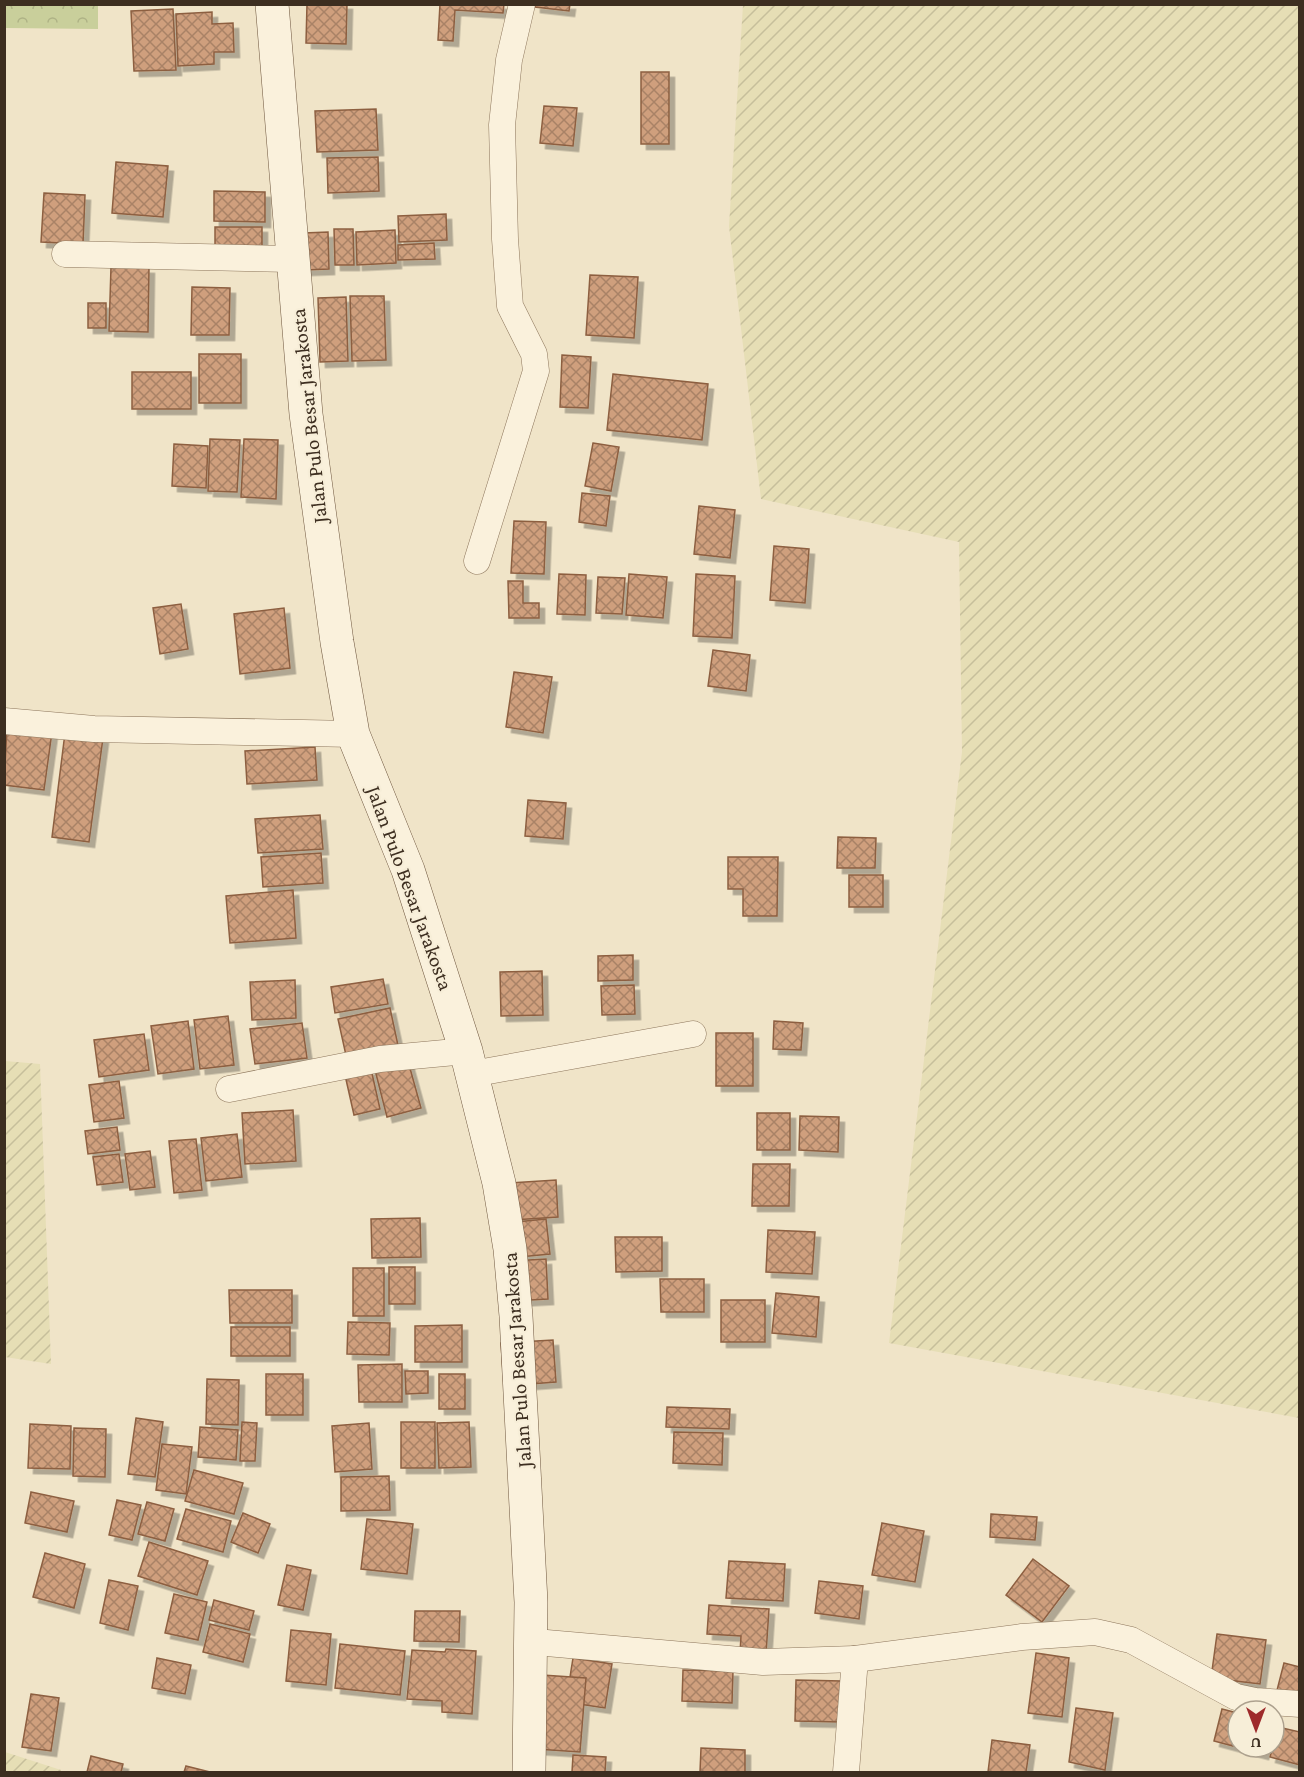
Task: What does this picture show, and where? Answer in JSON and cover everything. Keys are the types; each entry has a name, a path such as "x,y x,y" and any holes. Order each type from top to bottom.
{"street":[{"name":"Jalan Pulo Besar Jarakosta","path":"272,4 306,414 337,642 353,734 408,870 469,1063 499,1183 510,1249 518,1340 531,1646 530,1773"},
{"path":"477,561 536,371 534,354 510,306 505,239 502,125 509,60 522,4"},
{"path":"66,254 292,259"},
{"path":"4,721 94,729 353,734"},
{"path":"229,1089 380,1059 469,1063 693,1034"},
{"path":"531,1646 535,1642 763,1662 855,1659 1022,1638 1095,1632 1131,1640 1236,1697 1255,1701 1299,1704"},
{"path":"846,1773 855,1659"}],"shaded area":[{"path":"743,5 1299,5 1299,1418 889,1343 962,752 959,542 761,499 729,226"},
{"path":"5,1061 40,1064 51,1364 5,1357"},
{"path":"5,1752 61,1770 61,1772 5,1772"}],"green space":[{"path":"5,4 98,5 98,29 5,28"}],"building":[{"path":"307,4 347,4 346,44 306,43"},
{"path":"440,4 504,4 503,13 455,10 453,41 438,40"},
{"path":"535,4 570,4 569,11 535,7"},
{"path":"173,9 176,70 134,71 131,11"},
{"path":"212,12 212,24 233,23 234,52 214,52 214,64 178,66 176,14"},
{"path":"641,72 669,72 669,144 641,144"},
{"path":"544,106 577,108 573,146 540,143"},
{"path":"376,109 378,150 317,152 315,111"},
{"path":"378,157 379,191 328,193 327,158"},
{"path":"116,162 168,166 163,217 112,213"},
{"path":"214,191 265,192 265,222 214,221"},
{"path":"44,193 85,195 83,244 41,242"},
{"path":"446,214 447,240 399,242 398,216"},
{"path":"215,227 262,227 262,250 215,250"},
{"path":"334,229 353,229 354,265 335,265"},
{"path":"395,230 396,263 357,265 356,232"},
{"path":"328,232 329,269 305,270 304,233"},
{"path":"434,243 435,259 398,260 398,245"},
{"path":"111,267 149,268 148,332 109,331"},
{"path":"590,275 638,277 634,338 586,335"},
{"path":"192,287 230,288 229,335 191,335"},
{"path":"350,296 384,296 386,360 352,361"},
{"path":"346,297 348,361 320,362 318,298"},
{"path":"88,303 106,303 106,328 88,328"},
{"path":"199,354 241,354 241,403 199,403"},
{"path":"562,355 591,357 588,408 560,407"},
{"path":"132,372 191,372 191,409 132,409"},
{"path":"613,374 708,384 702,440 607,430"},
{"path":"210,439 240,440 237,492 208,491"},
{"path":"244,439 278,440 276,499 241,497"},
{"path":"593,443 619,447 611,491 585,486"},
{"path":"174,444 208,446 206,488 172,486"},
{"path":"582,493 610,496 606,526 579,522"},
{"path":"699,506 735,510 730,558 694,554"},
{"path":"514,521 546,522 544,574 511,573"},
{"path":"774,546 809,549 805,603 770,600"},
{"path":"559,574 586,575 585,615 557,614"},
{"path":"629,574 667,577 663,618 626,615"},
{"path":"696,574 735,576 732,638 693,636"},
{"path":"598,577 625,578 622,614 596,613"},
{"path":"508,581 523,581 523,603 539,603 539,618 509,618"},
{"path":"181,604 188,649 160,654 153,608"},
{"path":"284,608 290,668 240,674 234,614"},
{"path":"713,650 750,655 746,691 708,686"},
{"path":"514,672 552,677 543,733 506,727"},
{"path":"7,726 52,732 44,790 4,785"},
{"path":"65,733 103,738 89,842 52,837"},
{"path":"315,747 317,780 247,784 245,751"},
{"path":"528,800 566,803 563,839 525,836"},
{"path":"320,815 323,849 258,853 255,819"},
{"path":"838,837 876,838 875,868 837,868"},
{"path":"321,853 323,883 263,887 261,857"},
{"path":"728,857 778,857 777,916 743,916 743,889 728,889"},
{"path":"849,875 883,875 883,907 849,907"},
{"path":"293,890 296,938 230,943 226,896"},
{"path":"633,955 633,980 598,981 598,956"},
{"path":"542,971 543,1015 501,1016 500,972"},
{"path":"383,979 388,1004 335,1013 331,987"},
{"path":"295,980 296,1018 252,1020 250,982"},
{"path":"634,985 635,1014 602,1015 601,986"},
{"path":"390,1008 399,1050 347,1060 338,1019"},
{"path":"228,1016 234,1065 200,1069 194,1020"},
{"path":"188,1021 194,1069 158,1074 151,1026"},
{"path":"774,1021 803,1023 801,1050 773,1049"},
{"path":"302,1023 307,1058 255,1064 250,1029"},
{"path":"716,1033 753,1033 753,1086 716,1086"},
{"path":"144,1034 149,1070 99,1077 94,1040"},
{"path":"408,1061 421,1108 387,1117 375,1070"},
{"path":"371,1069 380,1109 354,1115 345,1075"},
{"path":"119,1081 124,1118 94,1122 89,1085"},
{"path":"293,1110 296,1161 245,1164 242,1113"},
{"path":"757,1113 790,1113 790,1150 757,1150"},
{"path":"800,1116 839,1117 838,1152 799,1150"},
{"path":"117,1127 120,1150 88,1154 85,1131"},
{"path":"237,1134 242,1177 206,1181 201,1138"},
{"path":"196,1139 202,1190 174,1193 169,1141"},
{"path":"150,1151 155,1187 130,1190 125,1154"},
{"path":"119,1154 123,1182 97,1185 93,1157"},
{"path":"753,1164 790,1164 789,1206 752,1206"},
{"path":"556,1180 558,1217 496,1221 493,1184"},
{"path":"420,1218 421,1257 372,1258 371,1219"},
{"path":"546,1219 550,1254 509,1258 505,1223"},
{"path":"768,1230 815,1232 812,1274 766,1272"},
{"path":"615,1237 662,1237 662,1271 616,1272"},
{"path":"546,1259 548,1299 513,1301 511,1261"},
{"path":"389,1267 415,1267 415,1304 389,1304"},
{"path":"353,1268 384,1268 384,1316 353,1316"},
{"path":"660,1279 704,1279 704,1312 661,1312"},
{"path":"229,1290 292,1290 292,1323 230,1323"},
{"path":"776,1293 819,1297 816,1337 772,1333"},
{"path":"721,1300 765,1300 765,1342 721,1342"},
{"path":"348,1322 390,1323 389,1355 347,1354"},
{"path":"462,1325 462,1362 415,1362 415,1326"},
{"path":"231,1327 290,1327 290,1356 231,1356"},
{"path":"553,1340 556,1382 504,1386 501,1343"},
{"path":"402,1364 402,1402 359,1402 358,1365"},
{"path":"405,1371 428,1371 428,1393 406,1394"},
{"path":"266,1374 303,1374 303,1415 266,1415"},
{"path":"439,1374 465,1374 465,1409 439,1409"},
{"path":"207,1379 239,1380 238,1425 206,1424"},
{"path":"667,1407 730,1409 729,1429 666,1427"},
{"path":"136,1418 163,1422 155,1477 128,1474"},
{"path":"242,1422 257,1423 255,1461 240,1461"},
{"path":"401,1422 435,1422 435,1468 401,1468"},
{"path":"469,1422 471,1467 439,1468 437,1423"},
{"path":"369,1423 372,1469 335,1472 332,1426"},
{"path":"30,1424 71,1426 70,1469 28,1468"},
{"path":"200,1427 238,1430 236,1460 198,1457"},
{"path":"74,1428 106,1429 105,1477 73,1476"},
{"path":"674,1432 723,1433 722,1465 673,1463"},
{"path":"162,1444 192,1447 186,1494 156,1490"},
{"path":"194,1470 243,1483 234,1514 185,1501"},
{"path":"389,1476 390,1510 341,1511 341,1477"},
{"path":"31,1492 74,1501 67,1532 25,1523"},
{"path":"117,1500 141,1505 132,1540 109,1535"},
{"path":"147,1502 174,1509 165,1541 138,1534"},
{"path":"186,1509 231,1521 223,1552 177,1539"},
{"path":"243,1513 270,1524 258,1553 231,1542"},
{"path":"991,1514 1037,1517 1035,1540 990,1537"},
{"path":"367,1519 413,1524 407,1574 361,1569"},
{"path":"882,1523 924,1531 915,1582 872,1575"},
{"path":"149,1542 208,1561 197,1595 138,1576"},
{"path":"45,1553 85,1564 74,1608 33,1597"},
{"path":"1033,1559 1069,1586 1042,1622 1006,1595"},
{"path":"729,1561 785,1564 783,1601 726,1598"},
{"path":"287,1565 311,1570 303,1610 278,1605"},
{"path":"109,1580 138,1586 128,1630 100,1623"},
{"path":"819,1581 863,1586 859,1619 815,1613"},
{"path":"174,1594 207,1602 198,1640 165,1633"},
{"path":"214,1600 254,1611 249,1630 209,1620"},
{"path":"709,1605 769,1609 766,1654 740,1653 741,1636 707,1634"},
{"path":"415,1611 460,1611 459,1642 414,1641"},
{"path":"210,1624 250,1634 243,1662 203,1652"},
{"path":"291,1630 331,1634 326,1685 286,1681"},
{"path":"1217,1634 1266,1640 1260,1684 1211,1678"},
{"path":"340,1644 405,1651 400,1695 335,1688"},
{"path":"446,1649 476,1651 472,1714 442,1712 442,1701 407,1699 412,1650 445,1652"},
{"path":"1036,1653 1069,1658 1062,1717 1028,1713"},
{"path":"157,1658 191,1665 185,1694 152,1688"},
{"path":"573,1658 612,1664 605,1708 566,1702"},
{"path":"1284,1663 1300,1667 1300,1697 1276,1694"},
{"path":"683,1670 733,1671 732,1703 682,1701"},
{"path":"542,1675 586,1678 580,1752 536,1749"},
{"path":"796,1680 842,1681 841,1722 795,1721"},
{"path":"31,1694 59,1698 51,1751 22,1747"},
{"path":"1076,1708 1113,1713 1105,1770 1069,1762"},
{"path":"1222,1709 1226,1710 1226,1744 1214,1741"},
{"path":"1286,1729 1300,1732 1300,1765 1278,1759 1286,1759"},
{"path":"992,1740 1030,1745 1026,1772 988,1772"},
{"path":"701,1748 745,1750 745,1772 700,1772"},
{"path":"573,1755 606,1757 605,1772 572,1772"},
{"path":"91,1756 123,1764 121,1772 87,1772"},
{"path":"186,1766 210,1772 184,1772"}]}
